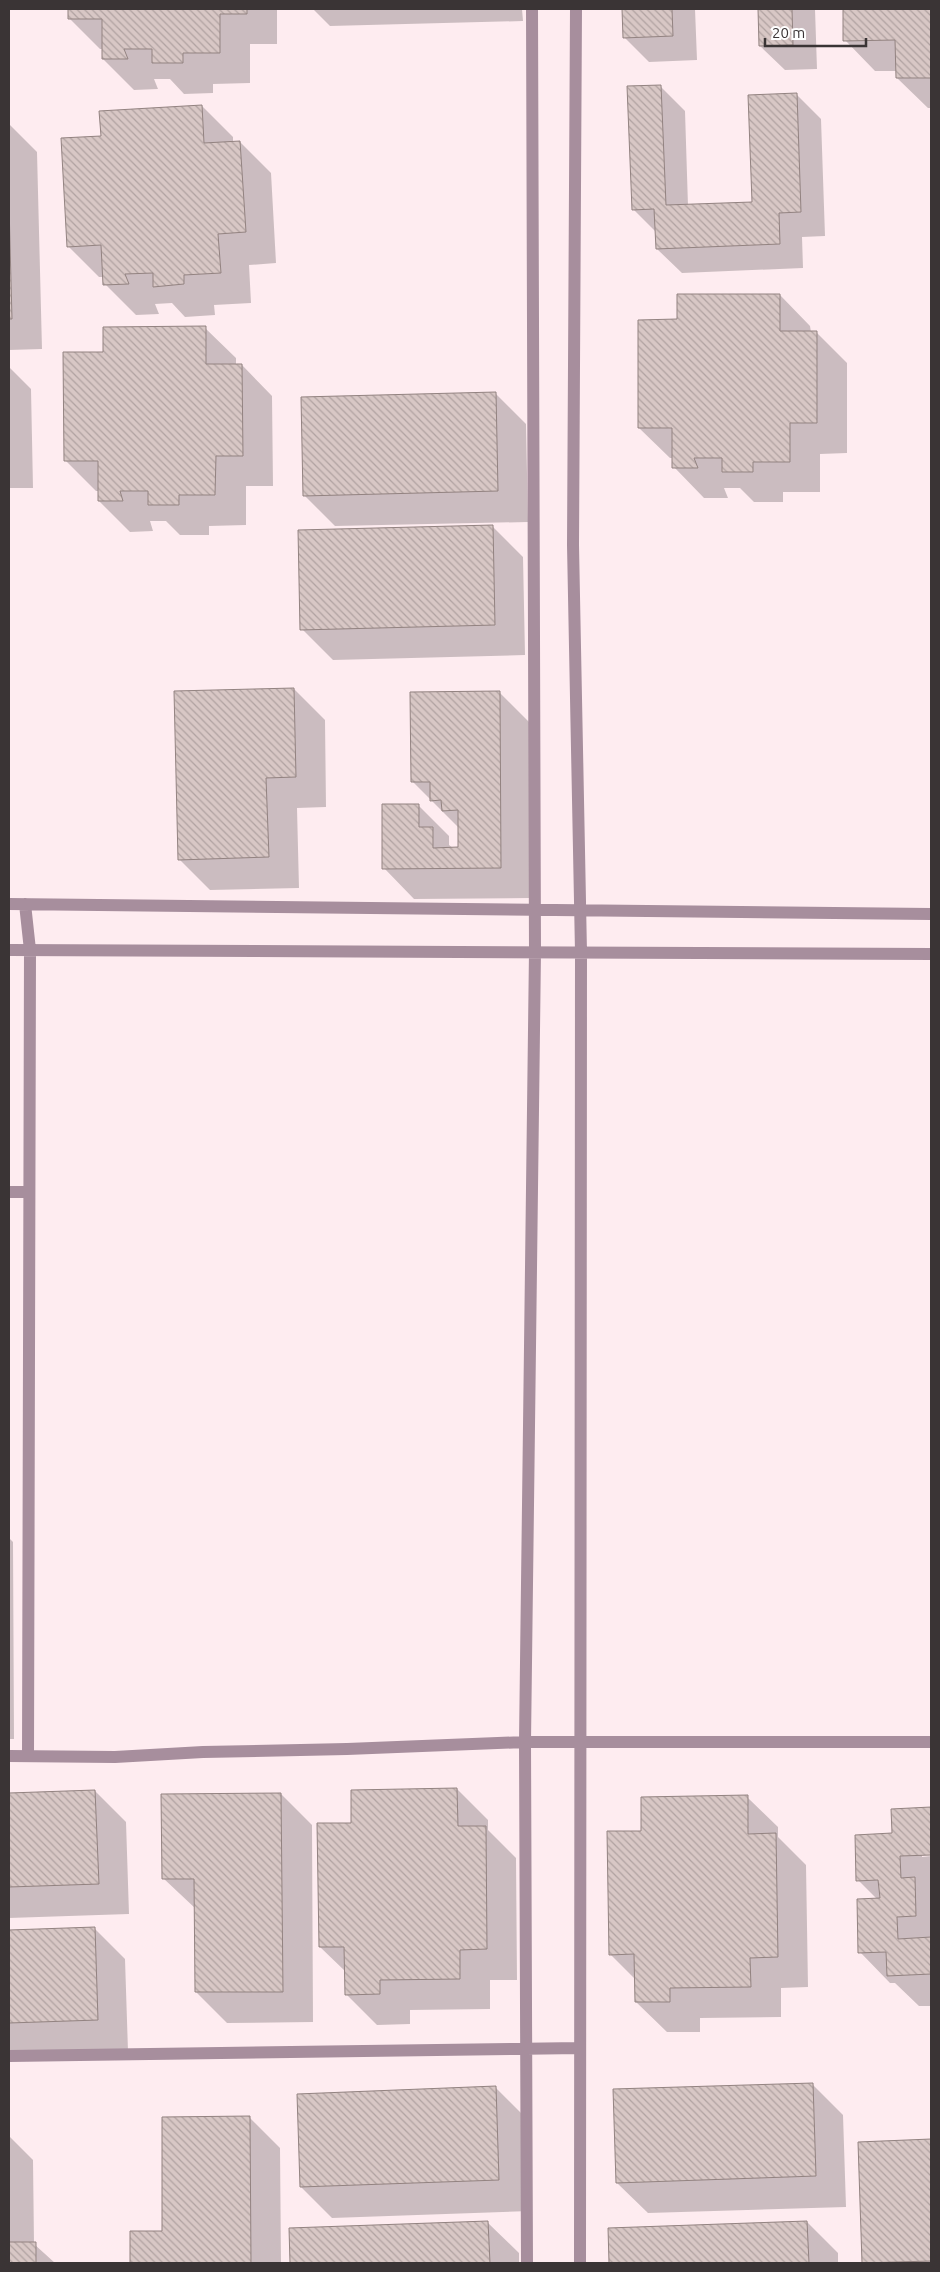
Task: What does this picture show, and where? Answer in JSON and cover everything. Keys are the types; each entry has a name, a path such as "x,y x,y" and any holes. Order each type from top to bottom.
{"street":[{"path":"527,2263 525,1742 535,951 532,9"},
{"path":"576,9 573,544 581,952 580,2263"},
{"path":"9,904 931,914"},
{"path":"25,904 30,950 28,1756"},
{"path":"9,950 931,954"},
{"path":"9,1192 30,1192"},
{"path":"9,1756 114,1757 203,1752 581,1741 931,1742"},
{"path":"9,2056 580,2048"}],"building":[{"path":"68,9 247,9 247,14 220,14 220,53 183,53 183,63 152,63 152,49 124,49 128,59 102,59 102,19 68,19"},
{"path":"622,9 672,9 673,36 623,38"},
{"path":"758,9 792,9 793,45 759,46"},
{"path":"843,9 931,9 931,78 896,78 895,40 843,41"},
{"path":"661,85 666,205 752,202 748,95 797,93 801,212 779,213 780,244 656,249 654,209 632,210 627,86"},
{"path":"202,105 204,143 240,141 246,232 218,234 221,273 184,275 184,284 153,287 153,273 125,274 129,284 103,285 101,245 67,247 61,138 101,136 99,111"},
{"path":"9,205 12,319 9,319"},
{"path":"677,294 780,294 780,331 817,331 817,423 790,423 790,462 753,462 753,472 722,472 722,458 694,458 698,468 672,468 672,428 638,428 638,320 677,319"},
{"path":"206,326 206,364 242,364 243,456 216,456 215,495 179,495 179,505 148,505 148,491 120,491 123,501 98,501 98,461 64,461 63,352 103,352 103,327"},
{"path":"496,392 498,491 303,496 301,397"},
{"path":"493,525 495,625 300,630 298,530"},
{"path":"294,688 296,777 266,778 269,857 178,860 174,691"},
{"path":"500,691 501,868 382,869 382,804 419,804 419,827 433,827 433,848 458,847 458,810 442,811 441,800 430,801 430,782 411,782 410,692"},
{"path":"457,1788 458,1826 486,1826 487,1949 460,1950 460,1979 380,1980 380,1994 345,1995 344,1947 319,1947 317,1823 351,1823 351,1790"},
{"path":"95,1790 99,1884 9,1887 9,1793"},
{"path":"281,1793 283,1992 195,1992 194,1879 162,1879 161,1794"},
{"path":"748,1795 748,1834 776,1833 778,1957 750,1958 751,1987 670,1988 670,2002 635,2002 634,1954 609,1955 607,1831 641,1831 641,1797"},
{"path":"931,1807 931,1855 900,1856 901,1878 915,1877 916,1916 897,1917 898,1939 931,1937 931,1974 887,1976 886,1952 858,1953 857,1899 880,1898 878,1880 856,1881 855,1835 892,1833 891,1809"},
{"path":"95,1927 98,2020 9,2023 9,1930"},
{"path":"813,2083 816,2176 616,2183 613,2089"},
{"path":"496,2086 499,2180 300,2187 297,2094"},
{"path":"250,2116 251,2263 130,2263 130,2231 162,2231 162,2117"},
{"path":"931,2139 931,2261 862,2263 858,2142"},
{"path":"488,2221 490,2263 290,2263 289,2228"},
{"path":"807,2221 809,2263 609,2263 608,2228"},
{"path":"9,2242 36,2242 36,2263 9,2263"}]}
